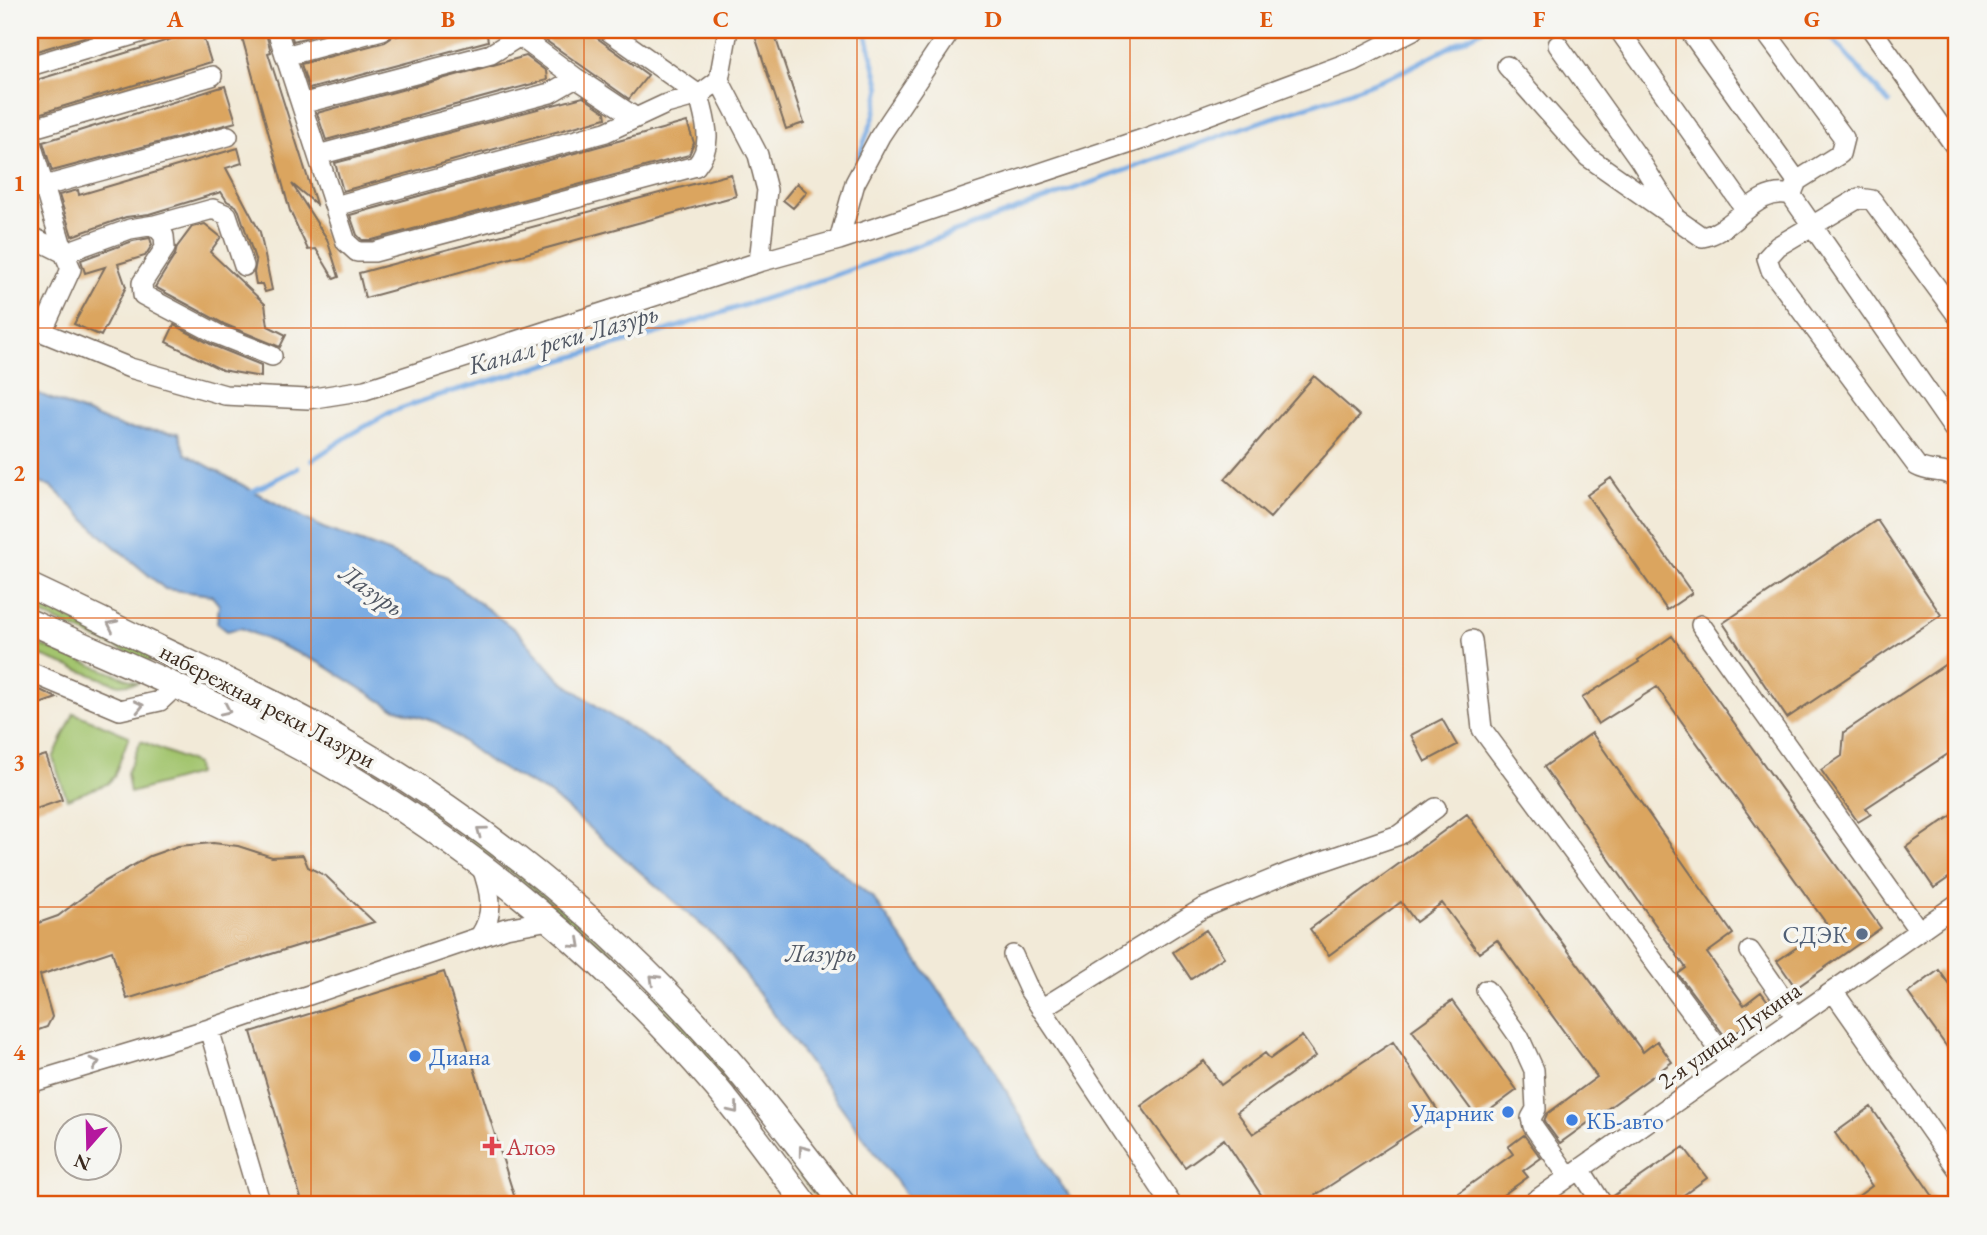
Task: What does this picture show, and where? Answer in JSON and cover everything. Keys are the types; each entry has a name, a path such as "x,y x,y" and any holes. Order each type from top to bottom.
{"main road":[{"name":"набережная реки Лазури","path":"30,586 295,714 393,771 470,823 559,893 643,968 715,1043 775,1114 844,1205"},
{"name":"набережная реки Лазури","path":"30,622 149,673 284,739 351,777 481,865 549,920 615,979 676,1042 746,1124 798,1202"},
{"path":"149,673 159,669 163,662 160,648"},
{"path":"183,689 187,686 188,676 193,670 203,668"}],"street":[{"path":"30,66 150,30"},
{"path":"276,30 345,242 357,252 374,252 696,166 705,155 709,136 699,95 607,30"},
{"path":"285,56 382,30"},
{"path":"728,30 719,80 758,155 767,190 759,262"},
{"path":"839,240 855,183 880,136 951,30"},
{"path":"30,140 37,188 71,269 36,330 130,368 225,395 308,399 365,390 759,262 839,240 1146,138 1353,61 1413,30"},
{"path":"1619,30 1746,210"},
{"path":"1689,30 1794,188 1812,226 1957,434"},
{"path":"1507,66 1588,157 1702,237 1712,236 1746,210 1780,192 1794,188 1840,154 1844,138 1764,30"},
{"path":"1872,30 1957,149"},
{"path":"301,104 491,54 515,33 636,118"},
{"path":"1558,45 1639,159 1677,220"},
{"path":"30,130 212,76"},
{"path":"318,155 550,93 576,78"},
{"path":"335,206 606,132 666,104 699,95 719,80"},
{"path":"37,188 228,136"},
{"path":"1957,315 1872,200 1859,198 1778,246 1766,258 1771,270 1917,466 1925,471 1946,471 1957,476"},
{"path":"30,236 64,253 130,229 213,209 227,215 244,266"},
{"path":"155,225 164,236 165,248 142,283 143,295 219,335 272,356"},
{"path":"1701,625 1919,931"},
{"path":"1472,640 1482,729 1730,1064"},
{"path":"30,672 121,710 160,701 183,689"},
{"path":"1041,1009 1203,908 1288,873 1399,835 1436,808"},
{"path":"476,938 487,922 491,897 481,865"},
{"name":"2-я улица Лукина","path":"1529,1205 1957,904"},
{"path":"30,1083 209,1029 506,928 549,920"},
{"path":"1749,951 1797,1017"},
{"path":"1013,955 1041,1009 1172,1205"},
{"path":"1486,990 1519,1037 1534,1070 1536,1109 1531,1118 1533,1126 1603,1205"},
{"path":"1833,991 1957,1168"},
{"path":"209,1029 261,1205"}],"green space":[{"path":"30,601 153,656 153,660 149,662 30,609"},
{"path":"30,641 138,683 119,685 30,652"},
{"path":"207,681 292,724 465,829 627,964 700,1040 832,1205 823,1205 694,1043 606,954 528,886 455,830 394,791 202,689 202,683"},
{"path":"74,713 129,736 114,777 107,784 67,799 53,758"},
{"path":"141,741 196,764 197,774 130,793 127,773"}],"water":[{"name":"Лазурь","path":"34,392 124,428 178,433 186,454 266,498 323,528 381,549 445,577 518,632 559,679 605,712 781,824 873,898 989,1061 1052,1171 1075,1205 913,1205 721,942 550,794 491,763 438,723 391,707 320,663 241,628 227,631 217,623 219,605 211,595 165,589 102,536 51,486 30,481 30,394"}],"building":[{"path":"30,30 101,30 101,32 30,53"},
{"path":"201,30 211,62 38,114 30,82"},
{"path":"240,30 265,30 271,52 268,53 316,204 292,184 327,239 339,277 334,279 316,249 308,250 290,211"},
{"path":"290,30 336,30 293,41"},
{"path":"394,30 397,36 419,30 486,30 488,41 309,89 301,64 385,42 391,38"},
{"path":"531,30 586,30 648,75 629,99"},
{"path":"753,30 773,30 804,123 786,129"},
{"path":"526,56 546,71 547,80 326,140 317,113"},
{"path":"225,86 236,122 52,171 43,142"},
{"path":"583,97 605,112 606,118 343,191 335,163"},
{"path":"687,122 694,143 689,155 372,240 362,240 357,235 350,215"},
{"path":"238,148 242,163 226,168 260,232 272,290 265,292 262,284 256,284 256,262 239,211 221,192 149,214 126,217 72,236 59,195 78,190 79,195"},
{"path":"731,174 736,196 365,298 359,273"},
{"path":"797,183 807,192 793,208 783,200"},
{"path":"205,224 221,237 210,252 265,304 268,326 286,335 280,347 224,324 155,287 175,255 177,247 192,227"},
{"path":"150,238 152,245 145,256 118,264 126,287 101,336 74,324 105,267 85,273 81,260 133,241"},
{"path":"174,325 214,346 261,365 261,377 222,370 166,342"},
{"path":"1314,376 1360,416 1270,518 1225,479"},
{"path":"1611,478 1692,593 1667,610 1587,495"},
{"path":"1877,520 1941,615 1787,718 1723,623"},
{"path":"1672,636 1881,928 1796,988 1777,961 1828,926 1657,687 1598,724 1582,698 1639,662 1638,660"},
{"path":"1952,660 1957,668 1957,748 1866,808 1871,814 1858,822 1821,770 1842,756 1844,732"},
{"path":"40,690 57,698 30,707 30,693"},
{"path":"1442,719 1457,745 1425,762 1411,735"},
{"path":"1592,733 1733,934 1707,953 1744,1005 1761,992 1772,1007 1727,1039 1678,974 1686,968 1544,767"},
{"path":"46,755 62,800 30,811 30,760"},
{"path":"1957,812 1957,872 1934,888 1906,847"},
{"path":"1467,814 1643,1052 1657,1041 1672,1062 1560,1143 1544,1121 1547,1114 1597,1077 1497,940 1479,953 1442,903 1416,922 1401,902 1329,955 1310,929"},
{"path":"213,843 238,846 272,857 303,855 308,867 326,876 374,922 127,999 112,951 40,975 52,1017 47,1027 30,1033 30,926 58,916 100,884 150,856 178,846"},
{"path":"1206,930 1224,957 1191,979 1173,952"},
{"path":"1939,970 1957,995 1957,1061 1908,993"},
{"path":"444,972 517,1205 303,1205 251,1032"},
{"path":"1452,1001 1517,1090 1478,1119 1412,1030"},
{"path":"1302,1036 1316,1056 1237,1112 1253,1134 1393,1042 1440,1114 1300,1205 1268,1205 1224,1139 1185,1167 1141,1106 1204,1061 1221,1085 1265,1053 1270,1059"},
{"path":"1871,1107 1939,1205 1846,1205 1872,1186 1835,1133"},
{"path":"1524,1135 1541,1158 1523,1171 1528,1177 1489,1205 1441,1205 1513,1154 1508,1147"},
{"path":"1684,1147 1707,1178 1670,1205 1615,1205 1612,1197"}],"waterway":[{"name":"Канал реки Лазурь","path":"858,159 874,116 880,88 865,30"},
{"path":"312,460 391,412 436,396 668,330 822,280 1338,96 1401,72 1482,30"},
{"path":"1825,30 1889,103"},
{"name":"Канал реки Лазурь","path":"832,228 837,214"},
{"path":"252,497 253,491 298,468"}],"place":[{"name":"СДЭК","path":"1862,934"},
{"name":"Диана","path":"415,1056"},
{"name":"Ударник","path":"1508,1112"},
{"name":"КБ-авто","path":"1572,1120"},
{"name":"Алоэ","path":"492,1146"}]}
